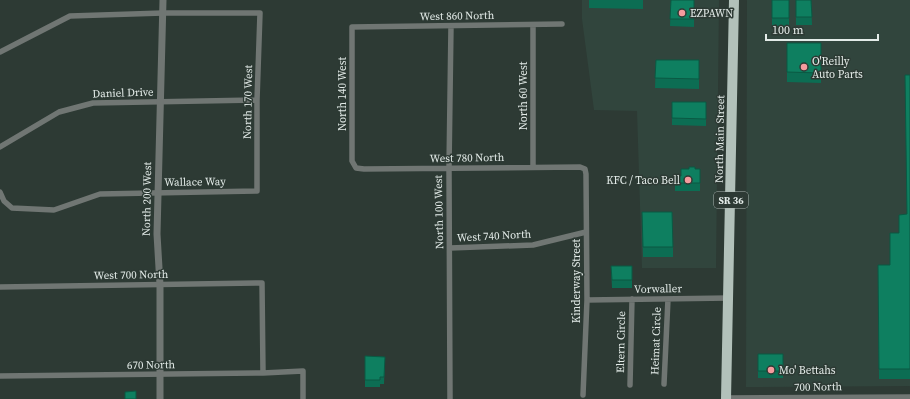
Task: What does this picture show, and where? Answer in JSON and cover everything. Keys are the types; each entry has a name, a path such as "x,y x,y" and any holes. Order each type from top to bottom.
{"highway":[{"name":"North Main Street","path":"726,399 734,0"}],"street":[{"name":"North 200 West","path":"160,399 160,285 156,234 163,0"},
{"name":"North 170 West","path":"163,13 260,13 257,100 257,191"},
{"path":"0,52 70,16 163,13"},
{"name":"North 60 West","path":"532,167 533,24"},
{"name":"West 860 North","path":"352,27 562,24"},
{"name":"North 100 West","path":"450,399 449,168 451,26"},
{"name":"North 140 West","path":"352,27 352,161"},
{"name":"Daniel Drive","path":"0,147 59,112 93,103 257,100"},
{"name":"West 780 North","path":"352,161 356,168 364,169 532,167 585,168"},
{"name":"Kinderway Street","path":"583,395 587,300 585,168"},
{"name":"Wallace Way","path":"0,192 4,201 12,208 54,210 100,194 257,191"},
{"name":"West 740 North","path":"450,248 533,245 586,232"},
{"name":"West 700 North","path":"0,287 262,283 263,373"},
{"name":"Vorwaller","path":"587,300 729,298"},
{"name":"Eltern Circle","path":"630,385 632,299"},
{"name":"Heimat Circle","path":"664,384 668,299"},
{"name":"670 North","path":"0,376 160,375 303,371 303,399"},
{"name":"700 North","path":"726,399 910,397"}],"shaded area":[{"path":"582,0 719,0 716,268 642,268 637,111 594,110 582,19"},
{"path":"747,0 910,0 910,386 746,387"}],"building":[{"name":"EZPAWN","path":"671,0 694,0 694,19 670,19"},
{"path":"772,0 789,0 789,18 772,18"},
{"path":"796,0 811,0 812,17 796,17"},
{"name":"O'Reilly Auto Parts","path":"787,43 821,43 821,73 787,72"},
{"path":"656,60 699,60 699,79 655,78"},
{"path":"905,75 910,75 910,369 879,369 878,265 890,265 890,233 899,233 899,215 907,214"},
{"path":"672,102 706,102 706,119 672,118"},
{"path":"689,167 700,169 700,183 675,183 675,176 681,176 681,169 689,169"},
{"path":"642,212 672,212 673,247 643,247"},
{"path":"611,266 632,266 632,280 612,280"},
{"path":"758,354 783,354 783,371 758,371"},
{"path":"365,356 385,357 384,377 380,377 380,380 365,380"},
{"path":"136,391 136,399 125,399 125,392"}],"place":[{"name":"EZPAWN","path":"682,13"},
{"name":"O'Reilly Auto Parts","path":"804,67"},
{"name":"KFC / Taco Bell","path":"688,180"},
{"name":"Mo' Bettahs","path":"771,370"}]}
